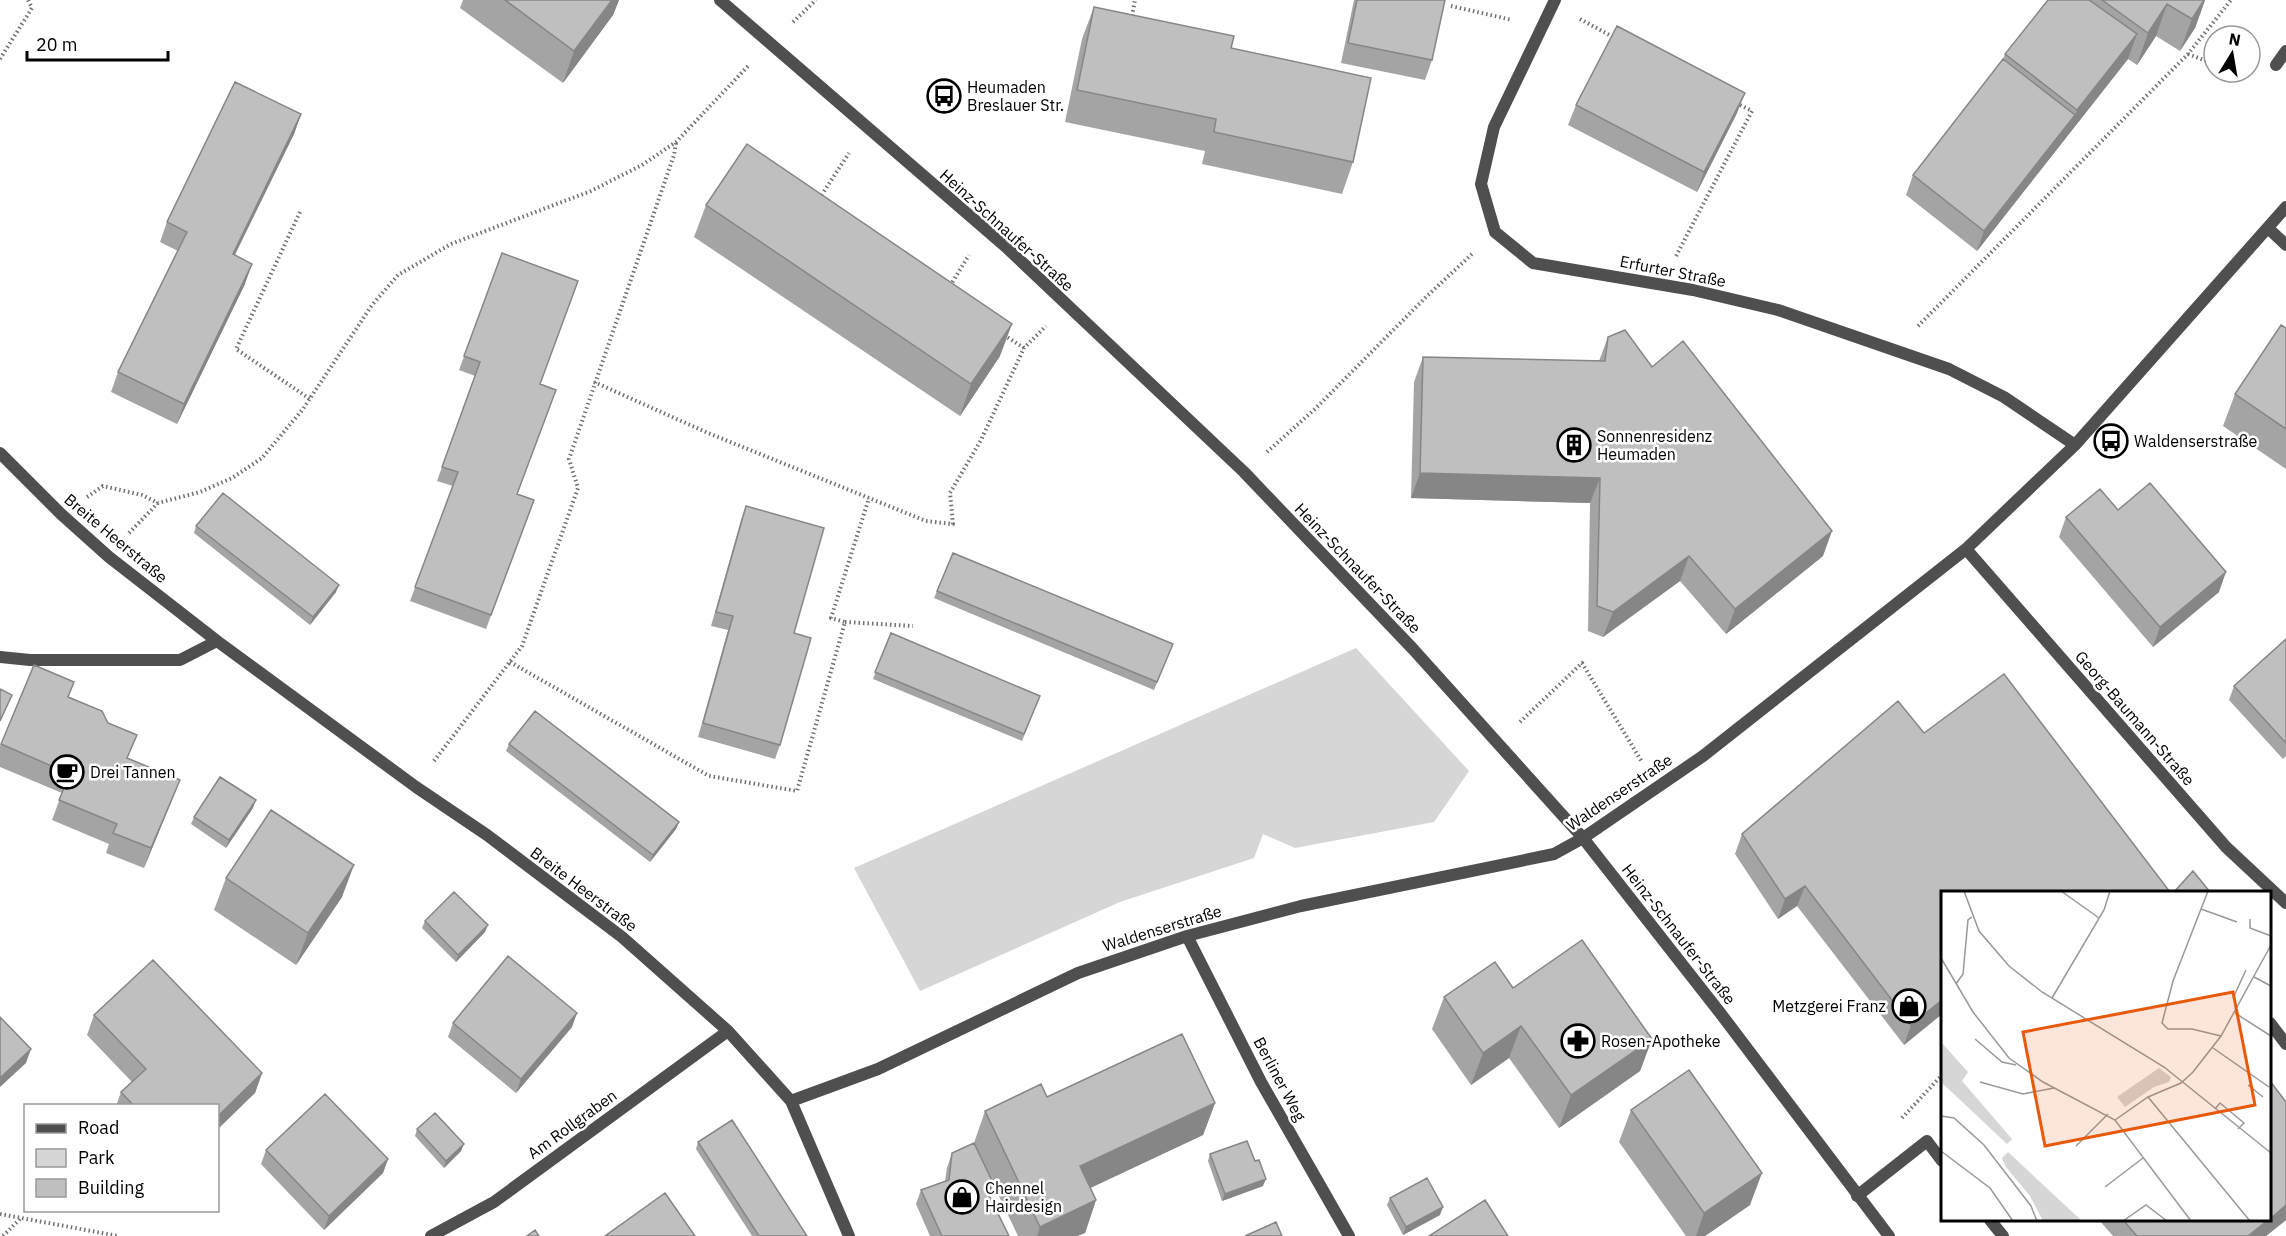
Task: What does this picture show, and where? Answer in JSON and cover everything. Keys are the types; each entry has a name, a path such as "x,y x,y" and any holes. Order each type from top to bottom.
{"street":[{"name":"Heinz-Schnaufer-Straße","path":"720,0 985,230 1067,305 1244,472 1413,649 1583,838 1721,1014 1889,1236"},
{"name":"Erfurter Straße","path":"1554,2 1494,127 1481,184 1495,232 1533,263 1693,290 1778,310 1949,369 2004,397 2075,445"},
{"path":"2276,65 2286,51"},
{"name":"Waldenserstraße","path":"791,1101 878,1070 1078,972 1187,936 1301,906 1554,854 1583,838 1703,756 1966,549 2075,445 2286,207"},
{"path":"2268,228 2286,245"},
{"name":"Breite Heerstraße","path":"0,453 61,514 109,557 217,641 416,787 487,835 622,937 728,1031 791,1101 849,1236"},
{"name":"Georg-Baumann-Straße","path":"1966,549 2226,847 2286,903"},
{"path":"0,657 30,660 180,660 217,641"},
{"name":"Berliner Weg","path":"1187,936 1261,1082 1349,1236"},
{"path":"2271,1024 2286,1044"},
{"name":"Am Rollgraben","path":"431,1236 494,1202 728,1031"},
{"path":"1857,1196 1927,1141 1941,1160"},
{"path":"1991,1221 2003,1236"}],"path":[{"path":"0,58 32,8 28,0"},
{"path":"1132,16 1135,0"},
{"path":"1894,350 2188,54 2231,0"},
{"path":"1554,2 1616,38"},
{"path":"1451,6 1542,27"},
{"path":"141,520 158,503 200,492 232,478 262,458 310,399 372,305 398,275 451,244 591,191 642,165 676,142 769,44"},
{"path":"2188,54 2202,59"},
{"path":"1661,284 1752,111 1731,100"},
{"path":"816,203 866,128"},
{"path":"445,745 522,646 578,488 569,459 674,155 676,142"},
{"path":"300,212 236,349 310,399"},
{"path":"949,288 985,230"},
{"path":"1244,472 1316,408 1425,298 1459,268"},
{"path":"594,382 708,433 926,521 953,524 950,494 981,441 1024,348 1067,305"},
{"path":"994,329 1024,348"},
{"path":"61,514 103,486 142,495 158,503"},
{"path":"869,498 831,618 844,622 913,626"},
{"path":"510,662 709,776 797,791 844,622"},
{"path":"1498,744 1582,663 1657,787"},
{"path":"0,1214 118,1236"},
{"path":"3,1236 21,1218"}],"green space":[{"path":"1356,648 1469,771 1434,822 1295,848 1263,834 1254,858 1120,902 920,991 854,868"}],"building":[{"path":"505,0 612,0 574,51"},
{"path":"1357,0 1445,0 1432,60 1348,43"},
{"path":"2048,0 2089,0 2137,34 2077,110 2005,54"},
{"path":"2102,0 2204,0 2192,19 2167,4 2148,33"},
{"path":"1094,7 1234,36 1231,48 1371,78 1353,162 1214,132 1216,119 1077,90"},
{"path":"1617,26 1745,93 1704,172 1576,105"},
{"path":"2003,59 2075,115 1984,231 1913,175"},
{"path":"235,82 301,114 233,254 252,264 184,404 118,372 187,232 167,222"},
{"path":"747,144 1012,324 971,384 706,205"},
{"path":"502,253 578,281 540,384 556,390 517,494 534,500 491,615 415,587 458,472 442,467 480,362 464,356"},
{"path":"2281,325 2286,328 2286,429 2235,394"},
{"name":"Sonnenresidenz Heumaden","path":"1625,330 1652,367 1683,341 1832,531 1735,609 1689,556 1613,612 1597,606 1600,478 1420,473 1423,357 1605,361 1608,337"},
{"path":"2150,483 2226,572 2160,627 2066,517 2100,489 2118,510"},
{"path":"223,493 339,585 313,617 196,526"},
{"path":"746,506 824,528 794,633 811,638 780,745 703,723 733,616 716,612"},
{"path":"953,553 1173,644 1157,682 937,591"},
{"path":"891,633 1040,696 1024,734 875,672"},
{"path":"2286,639 2286,743 2234,686"},
{"name":"Drei Tannen","path":"34,665 74,682 68,697 102,711 108,723 137,735 127,758 180,780 151,848 113,833 117,824 59,800 70,774 1,744"},
{"path":"2004,674 2169,891 1941,891 1941,1001 1911,1025 1805,886 1785,899 1742,834 1898,701 1924,733"},
{"path":"0,689 12,695 0,721"},
{"path":"535,711 679,822 653,855 509,744"},
{"path":"220,777 256,800 229,840 194,817"},
{"path":"271,810 354,865 308,933 226,878"},
{"path":"2193,871 2209,891 2175,891"},
{"path":"454,892 488,925 458,955 425,921"},
{"path":"1582,940 1652,1039 1571,1095 1521,1026 1483,1053 1444,997 1495,962 1513,988"},
{"path":"508,956 577,1013 521,1079 453,1023"},
{"path":"153,960 262,1073 219,1115 219,1104 132,1104 121,1092 146,1069 94,1015"},
{"path":"0,1017 31,1049 0,1078"},
{"path":"1182,1034 1215,1103 1080,1166 1096,1200 1040,1227 985,1111 1041,1084 1047,1097"},
{"path":"1689,1070 1762,1173 1704,1213 1631,1110"},
{"path":"2271,1082 2286,1102 2286,1205 2271,1218"},
{"path":"325,1094 388,1159 329,1216 266,1150"},
{"path":"435,1113 464,1144 446,1161 417,1129"},
{"path":"732,1120 807,1236 759,1236 698,1142"},
{"path":"1247,1141 1255,1161 1259,1160 1266,1179 1225,1194 1210,1154"},
{"name":"Chennel Hairdesign","path":"974,1143 994,1185 986,1189 1009,1236 942,1236 921,1190 949,1180 952,1153"},
{"path":"1427,1178 1443,1207 1406,1227 1390,1198"},
{"path":"665,1193 695,1236 605,1236"},
{"path":"1485,1200 1508,1236 1429,1236"},
{"path":"2124,1221 2267,1221 2248,1236 2137,1236"},
{"path":"1276,1222 1282,1236 1245,1236"},
{"path":"535,1230 539,1236 527,1236"}],"place":[{"name":"Heumaden Breslauer Str.","path":"944,96"},
{"name":"Waldenserstraße","path":"2111,441"},
{"name":"Sonnenresidenz Heumaden","path":"1574,445"},
{"name":"Drei Tannen","path":"67,772"},
{"name":"Metzgerei Franz","path":"1909,1006"},
{"name":"Rosen-Apotheke","path":"1578,1041"},
{"name":"Chennel Hairdesign","path":"962,1197"}]}
